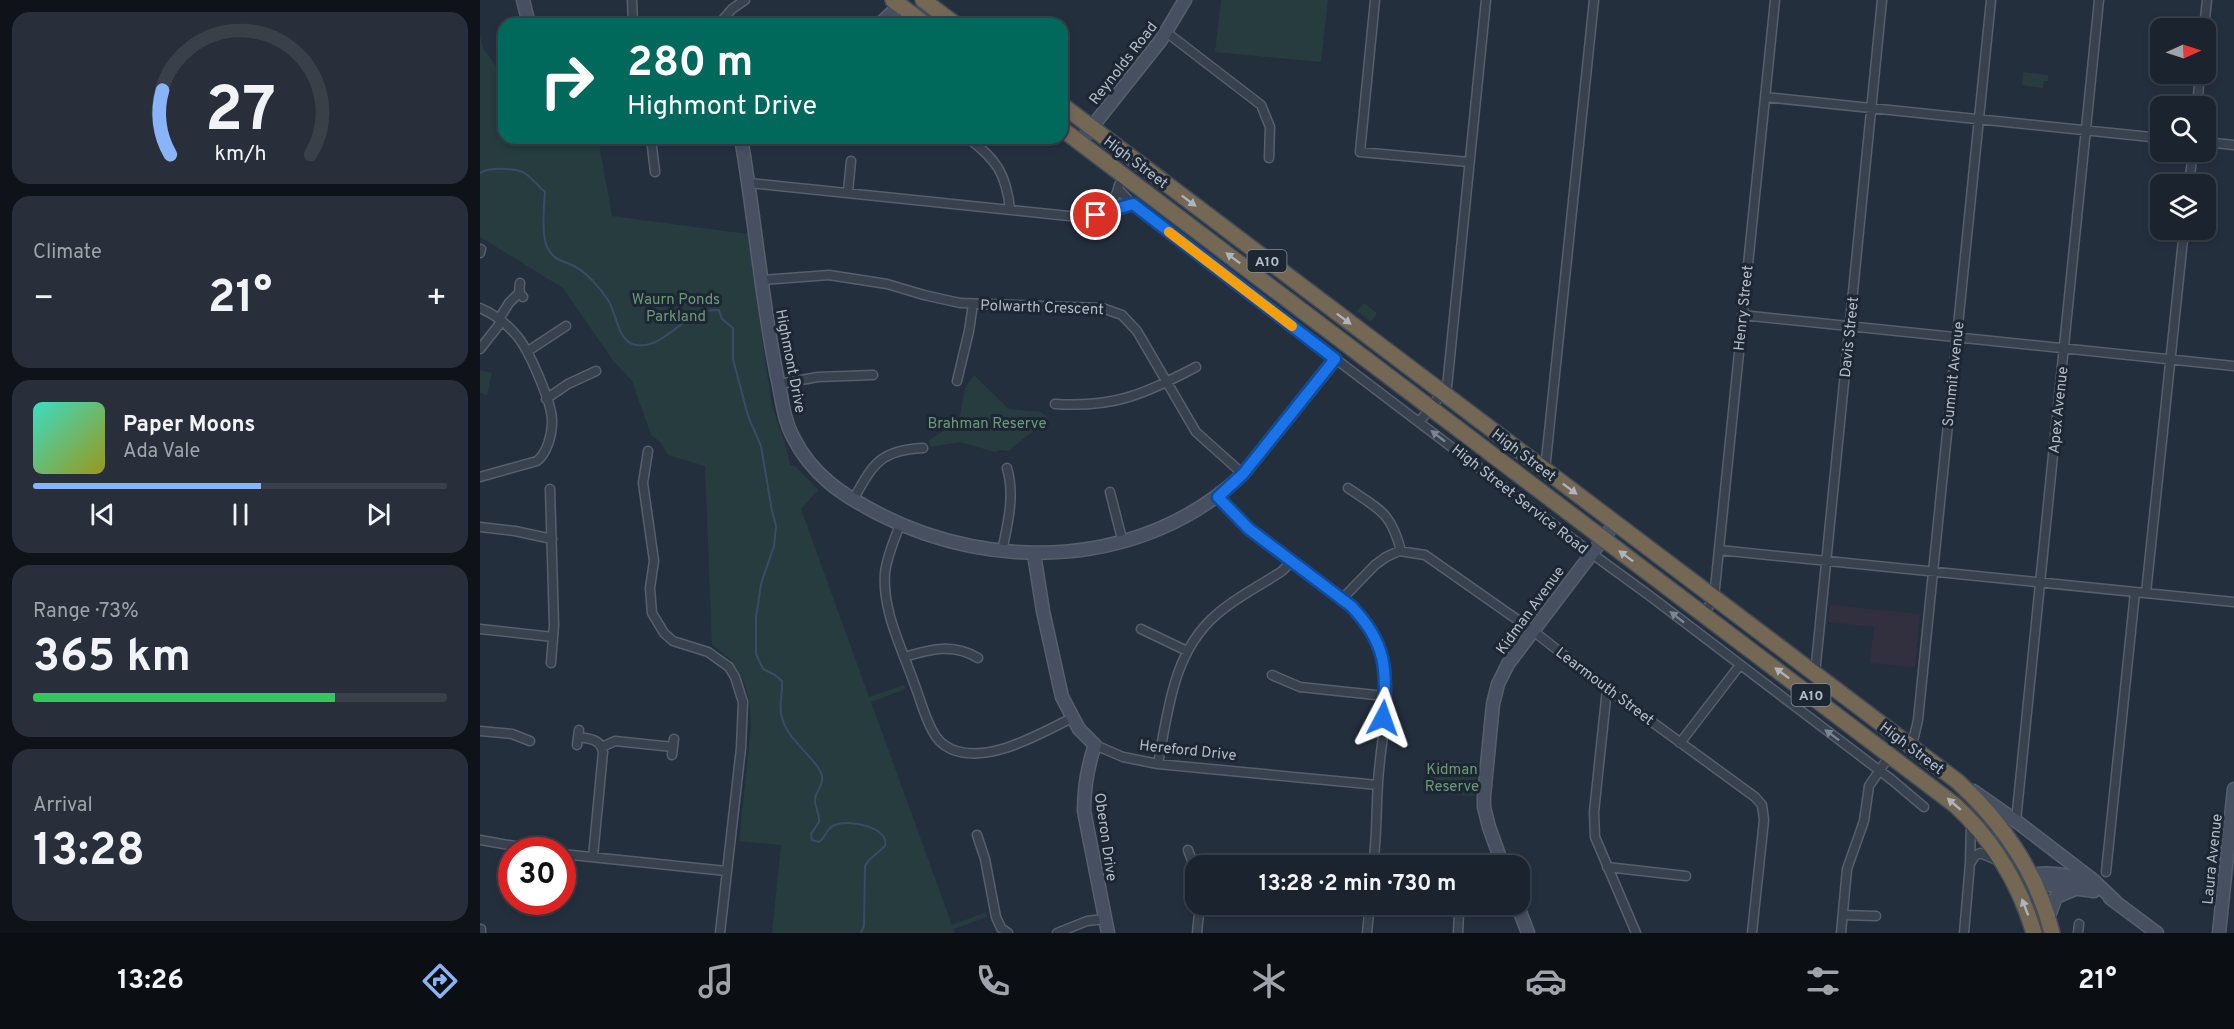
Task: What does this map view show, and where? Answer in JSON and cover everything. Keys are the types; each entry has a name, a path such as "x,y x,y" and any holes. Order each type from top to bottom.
{"highway":[{"path":"923,0 947,18"},
{"path":"898,2 918,18"},
{"name":"A10","path":"1068,110 1092,128"},
{"name":"High Street","path":"1092,128 1956,781 1994,818 2033,879"},
{"name":"A10","path":"1068,133 1080,142"},
{"name":"High Street","path":"1080,142 1932,786 1970,819 2005,864 2014,880"},
{"path":"1892,756 1907,745"},
{"path":"2014,880 2033,879"},
{"name":"A10","path":"2033,879 2050,926"},
{"name":"A10","path":"2014,880 2034,933"}],"street":[{"path":"523,0 528,18"},
{"path":"632,0 633,18"},
{"path":"724,18 745,0"},
{"name":"Reynolds Road","path":"1080,142 1166,32 1185,0"},
{"path":"1375,0 1360,152 1469,162"},
{"path":"1420,421 1448,387 1486,0"},
{"path":"1545,471 1594,0"},
{"name":"Henry Street","path":"1704,614 1714,598 1775,0"},
{"name":"Davis Street","path":"1815,674 1882,0"},
{"name":"Summit Avenue","path":"1907,745 1914,737 1918,720 1991,0"},
{"name":"Apex Avenue","path":"2016,820 2099,0"},
{"path":"2205,18 2207,0"},
{"path":"885,18 898,2"},
{"path":"1166,32 1261,105 1270,127 1269,158"},
{"path":"1765,97 2150,137"},
{"path":"2216,143 2234,145"},
{"path":"652,144 655,172"},
{"name":"Highmont Drive","path":"742,144 769,337 784,414 799,449 820,477 853,500 900,525 946,541 1034,554 1123,543 1166,526 1218,497 1243,474 1335,359"},
{"path":"975,144 996,162 1005,180 1010,209"},
{"path":"848,192 851,161"},
{"path":"1104,212 1114,201 1120,180 1118,171"},
{"path":"749,183 1078,217 1088,217 1133,204"},
{"name":"High Street Service Road","path":"1118,189 1133,204 1335,359 1879,770 1924,807"},
{"path":"2146,593 2183,240"},
{"name":"Polwarth Crescent","path":"762,280 829,275 868,279 941,300 973,304 1087,307 1113,311 1129,321 1137,331 1196,432 1243,474"},
{"path":"480,350 509,303 521,291"},
{"path":"957,381 973,304"},
{"path":"480,308 500,320 518,336 528,351 552,417 552,426 542,457 533,463 480,477"},
{"path":"1742,315 2234,366"},
{"path":"528,351 566,326"},
{"path":"1055,404 1109,403 1137,396 1196,368"},
{"path":"546,399 593,369"},
{"path":"779,384 818,377 873,375"},
{"path":"853,500 867,475 884,456 901,449 923,448"},
{"path":"648,451 643,483 654,561 650,594 652,613 664,633 673,640 708,652 729,667 735,677 743,702 741,748 720,933"},
{"path":"1002,551 1009,519 1012,483 1007,468"},
{"path":"1342,599 1375,564 1401,551 1395,528 1388,518 1348,488"},
{"path":"550,489 553,638 551,663"},
{"path":"1110,492 1123,543"},
{"path":"1218,497 1249,529 1342,599 1365,620 1376,638 1386,670 1378,785 1378,831 1375,855"},
{"name":"Kidman Avenue","path":"1499,855 1484,807 1493,704 1498,684 1508,664 1532,630 1615,524"},
{"path":"900,525 888,559 885,584 889,610 932,730 943,744 951,749 968,752 998,751 1072,718"},
{"path":"480,527 552,538"},
{"path":"1719,550 2234,602"},
{"name":"Learmouth Street","path":"1401,551 1425,555 1532,630 1607,689 1755,797 1762,805 1764,819 1752,933"},
{"name":"Hereford Drive","path":"1034,554 1062,697 1079,729 1095,745 1123,757 1158,764 1378,785"},
{"path":"1158,764 1170,698 1187,651 1201,630 1215,615 1235,600 1271,579 1291,562"},
{"path":"2106,872 2135,592"},
{"path":"480,622 490,629"},
{"path":"480,629 553,638"},
{"path":"1141,629 1187,651"},
{"path":"904,657 928,650 947,648 964,650 978,658"},
{"path":"1680,743 1740,665"},
{"path":"1272,675 1300,687 1385,696"},
{"path":"1607,689 1594,827 1595,837 1636,933"},
{"path":"480,731 512,734 530,741"},
{"path":"578,737 595,740 602,747 603,755 592,857"},
{"path":"602,747 615,741 673,747"},
{"name":"Oberon Drive","path":"1095,745 1087,768 1084,811 1108,933"},
{"path":"1841,933 1847,869 1864,821 1870,784 1892,756"},
{"name":"High Street","path":"1956,781 2016,820 2093,880 2111,899"},
{"name":"Laura Avenue","path":"2219,933 2229,878 2234,789"},
{"path":"1964,933 1970,863 1970,819"},
{"path":"976,835 985,859 996,917 1001,928 1008,933"},
{"path":"480,840 498,843"},
{"path":"1188,850 1190,855"},
{"path":"1970,863 1975,855 1982,853 2005,864"},
{"path":"576,855 726,871"},
{"path":"1607,867 1686,876"},
{"name":"High Street","path":"2033,879 2048,873 2069,876 2090,884 2157,933"},
{"name":"High Street","path":"2033,879 2076,888 2111,899"},
{"path":"2050,926 2056,897 2076,888"},
{"path":"1197,933 1199,915"},
{"path":"1367,933 1369,915"},
{"path":"1458,933 1460,915"},
{"path":"1521,915 1528,933"},
{"path":"1843,915 1876,916"},
{"path":"1057,933 1087,921 1105,919"}],"shaded area":[{"path":"1830,605 1920,614 1915,667 1870,663 1874,627 1828,622"}],"green space":[{"path":"1221,0 1328,0 1321,62 1215,52"},
{"name":"Waurn Ponds Parkland","path":"480,36 483,48 498,69 498,144 599,144 612,216 748,234 773,407 790,465 795,466 818,490 801,509 869,697 904,685 906,689 871,702 952,925 986,912 987,917 954,929 955,933 772,933 781,845 739,841 751,715 747,691 738,670 723,653 712,645 705,466 668,455 660,442 651,435 632,381 612,359 563,288 480,237"},
{"path":"2023,72 2048,75 2048,81 2044,81 2043,88 2022,85"},
{"path":"1364,303 1377,313 1371,322 1357,311"},
{"path":"480,370 492,373 487,395 480,393"},
{"name":"Brahman Reserve","path":"974,375 1009,409 1041,412 1049,419 1008,451 995,452 960,442 931,447 928,441 959,421 965,388"},
{"name":"Kidman Reserve","path":"1429,760 1478,764 1474,796 1426,792"}],"waterway":[{"path":"480,173 501,169 523,172 545,192 543,228 547,247 556,258 580,270 598,286 611,306 621,333 630,343 636,345 653,343 693,316 707,310 719,310 722,319 733,328 733,359 748,416 761,446 776,526 774,546 761,584 756,618 756,654 763,669 782,681 780,709 785,726 820,770 822,776 815,799 819,822 811,834 812,840 819,842 832,826 841,823 867,826 875,829 885,839 885,846 865,866 864,926 861,933"}],"slow traffic":[{"path":"1169,232 1292,326"}],"route":[{"path":"1096,215 1133,204 1335,359 1243,474 1218,497 1249,529 1351,606 1365,620 1376,638 1386,670 1383,718"}]}
